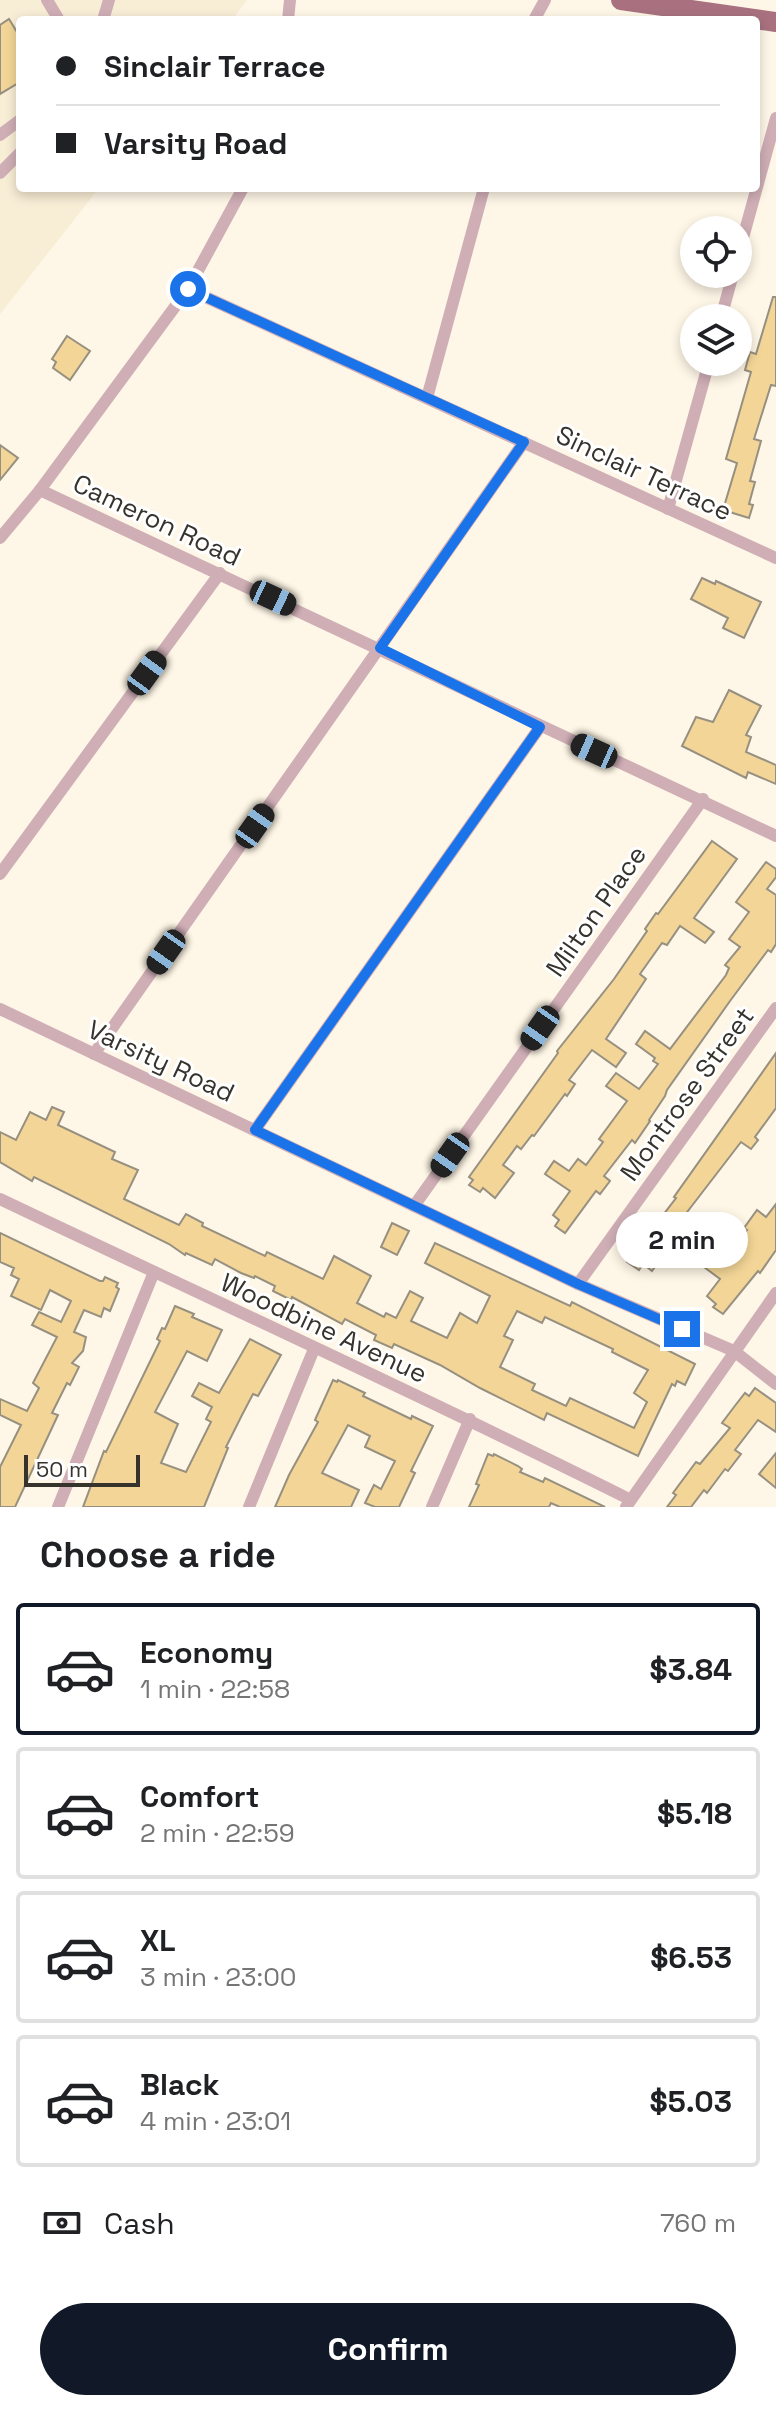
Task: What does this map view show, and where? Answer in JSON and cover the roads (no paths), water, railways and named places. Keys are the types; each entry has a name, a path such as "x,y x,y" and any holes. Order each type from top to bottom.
{"main road":[{"path":"621,0 734,16"}],"street":[{"path":"760,176 776,118"},
{"path":"0,173 16,157"},
{"path":"0,538 40,490 188,289 241,192"},
{"path":"427,398 483,192"},
{"path":"749,216 756,192"},
{"name":"Sinclair Terrace","path":"188,289 776,558"},
{"path":"668,509 705,376"},
{"path":"94,1054 524,442"},
{"name":"Cameron Road","path":"40,490 380,648 540,727 703,799 776,836"},
{"path":"0,874 220,573"},
{"path":"255,1130 540,727"},
{"name":"Milton Place","path":"414,1206 703,799"},
{"name":"Montrose Street","path":"578,1284 776,1008"},
{"name":"Varsity Road","path":"0,1009 578,1284 734,1351 776,1384"},
{"name":"Woodbine Avenue","path":"0,1199 314,1349 470,1419 628,1503"},
{"path":"58,1507 154,1272"},
{"path":"628,1503 776,1293"},
{"path":"249,1507 314,1349"},
{"path":"432,1507 470,1419"}]}
